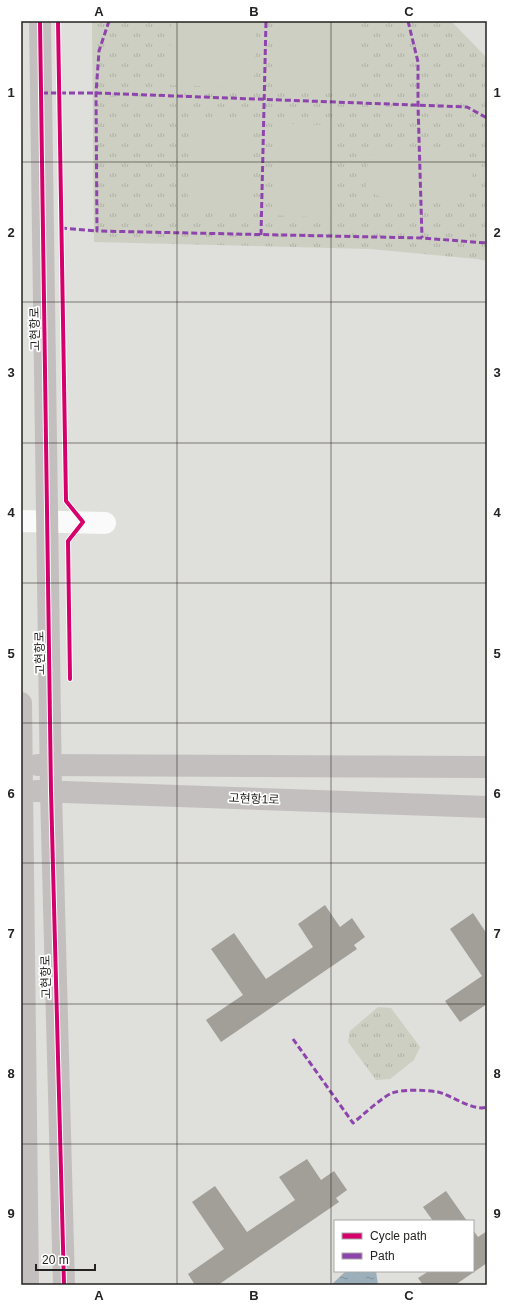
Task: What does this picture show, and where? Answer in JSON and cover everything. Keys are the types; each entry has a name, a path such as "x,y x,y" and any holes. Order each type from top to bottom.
{"street":[{"name":"고현항로","path":"40,21 52,791 64,1285"},
{"path":"21,521 48,520 105,523"},
{"name":"고현항로","path":"21,703 28,1285"},
{"path":"21,765 487,767"},
{"name":"고현항1로","path":"22,791 487,807"}],"green space":[{"path":"92,21 451,21 487,58 487,261 370,249 94,242"},
{"path":"171,21 256,21 254,88 169,85"},
{"path":"274,21 359,21 356,93 272,90"},
{"path":"192,118 254,121 249,213 187,210"},
{"path":"276,123 338,126 333,218 272,215"},
{"path":"386,148 450,150 466,157 473,169 472,179 466,191 453,200 387,200 374,194 366,186 365,170 373,155"},
{"path":"378,1007 391,1008 420,1047 414,1060 390,1079 376,1080 348,1042 350,1031"}],"water":[{"path":"345,1272 376,1272 378,1285 331,1285"}],"building":[{"path":"325,905 340,927 352,918 365,937 354,945 357,949 221,1042 206,1020 243,995 211,949 234,933 266,979 313,947 298,924"},
{"path":"473,913 487,934 487,1004 460,1022 445,1001 482,976 450,929"},
{"path":"307,1159 321,1180 334,1171 347,1190 336,1198 339,1202 218,1285 195,1285 188,1274 224,1249 192,1202 215,1186 247,1232 295,1200 279,1177"},
{"path":"446,1191 466,1220 432,1220 423,1207"},
{"path":"474,1231 478,1237 487,1231 487,1263 474,1272"},
{"path":"427,1272 474,1272 455,1285 423,1285 418,1278"}],"marked path":[{"path":"109,21 99,51 96,93 97,231 422,238 487,243"},
{"path":"261,235 266,21"},
{"path":"408,21 418,62 422,238"},
{"path":"42,93 96,93 467,107 487,118"},
{"path":"61,228 97,231"},
{"path":"293,1039 353,1123 388,1095 408,1090 438,1092 469,1105 482,1108 487,1107"}],"cycle path":[{"path":"40,21 51,791 64,1285"},
{"path":"58,21 66,501 83,522 68,541 70,679"}]}
